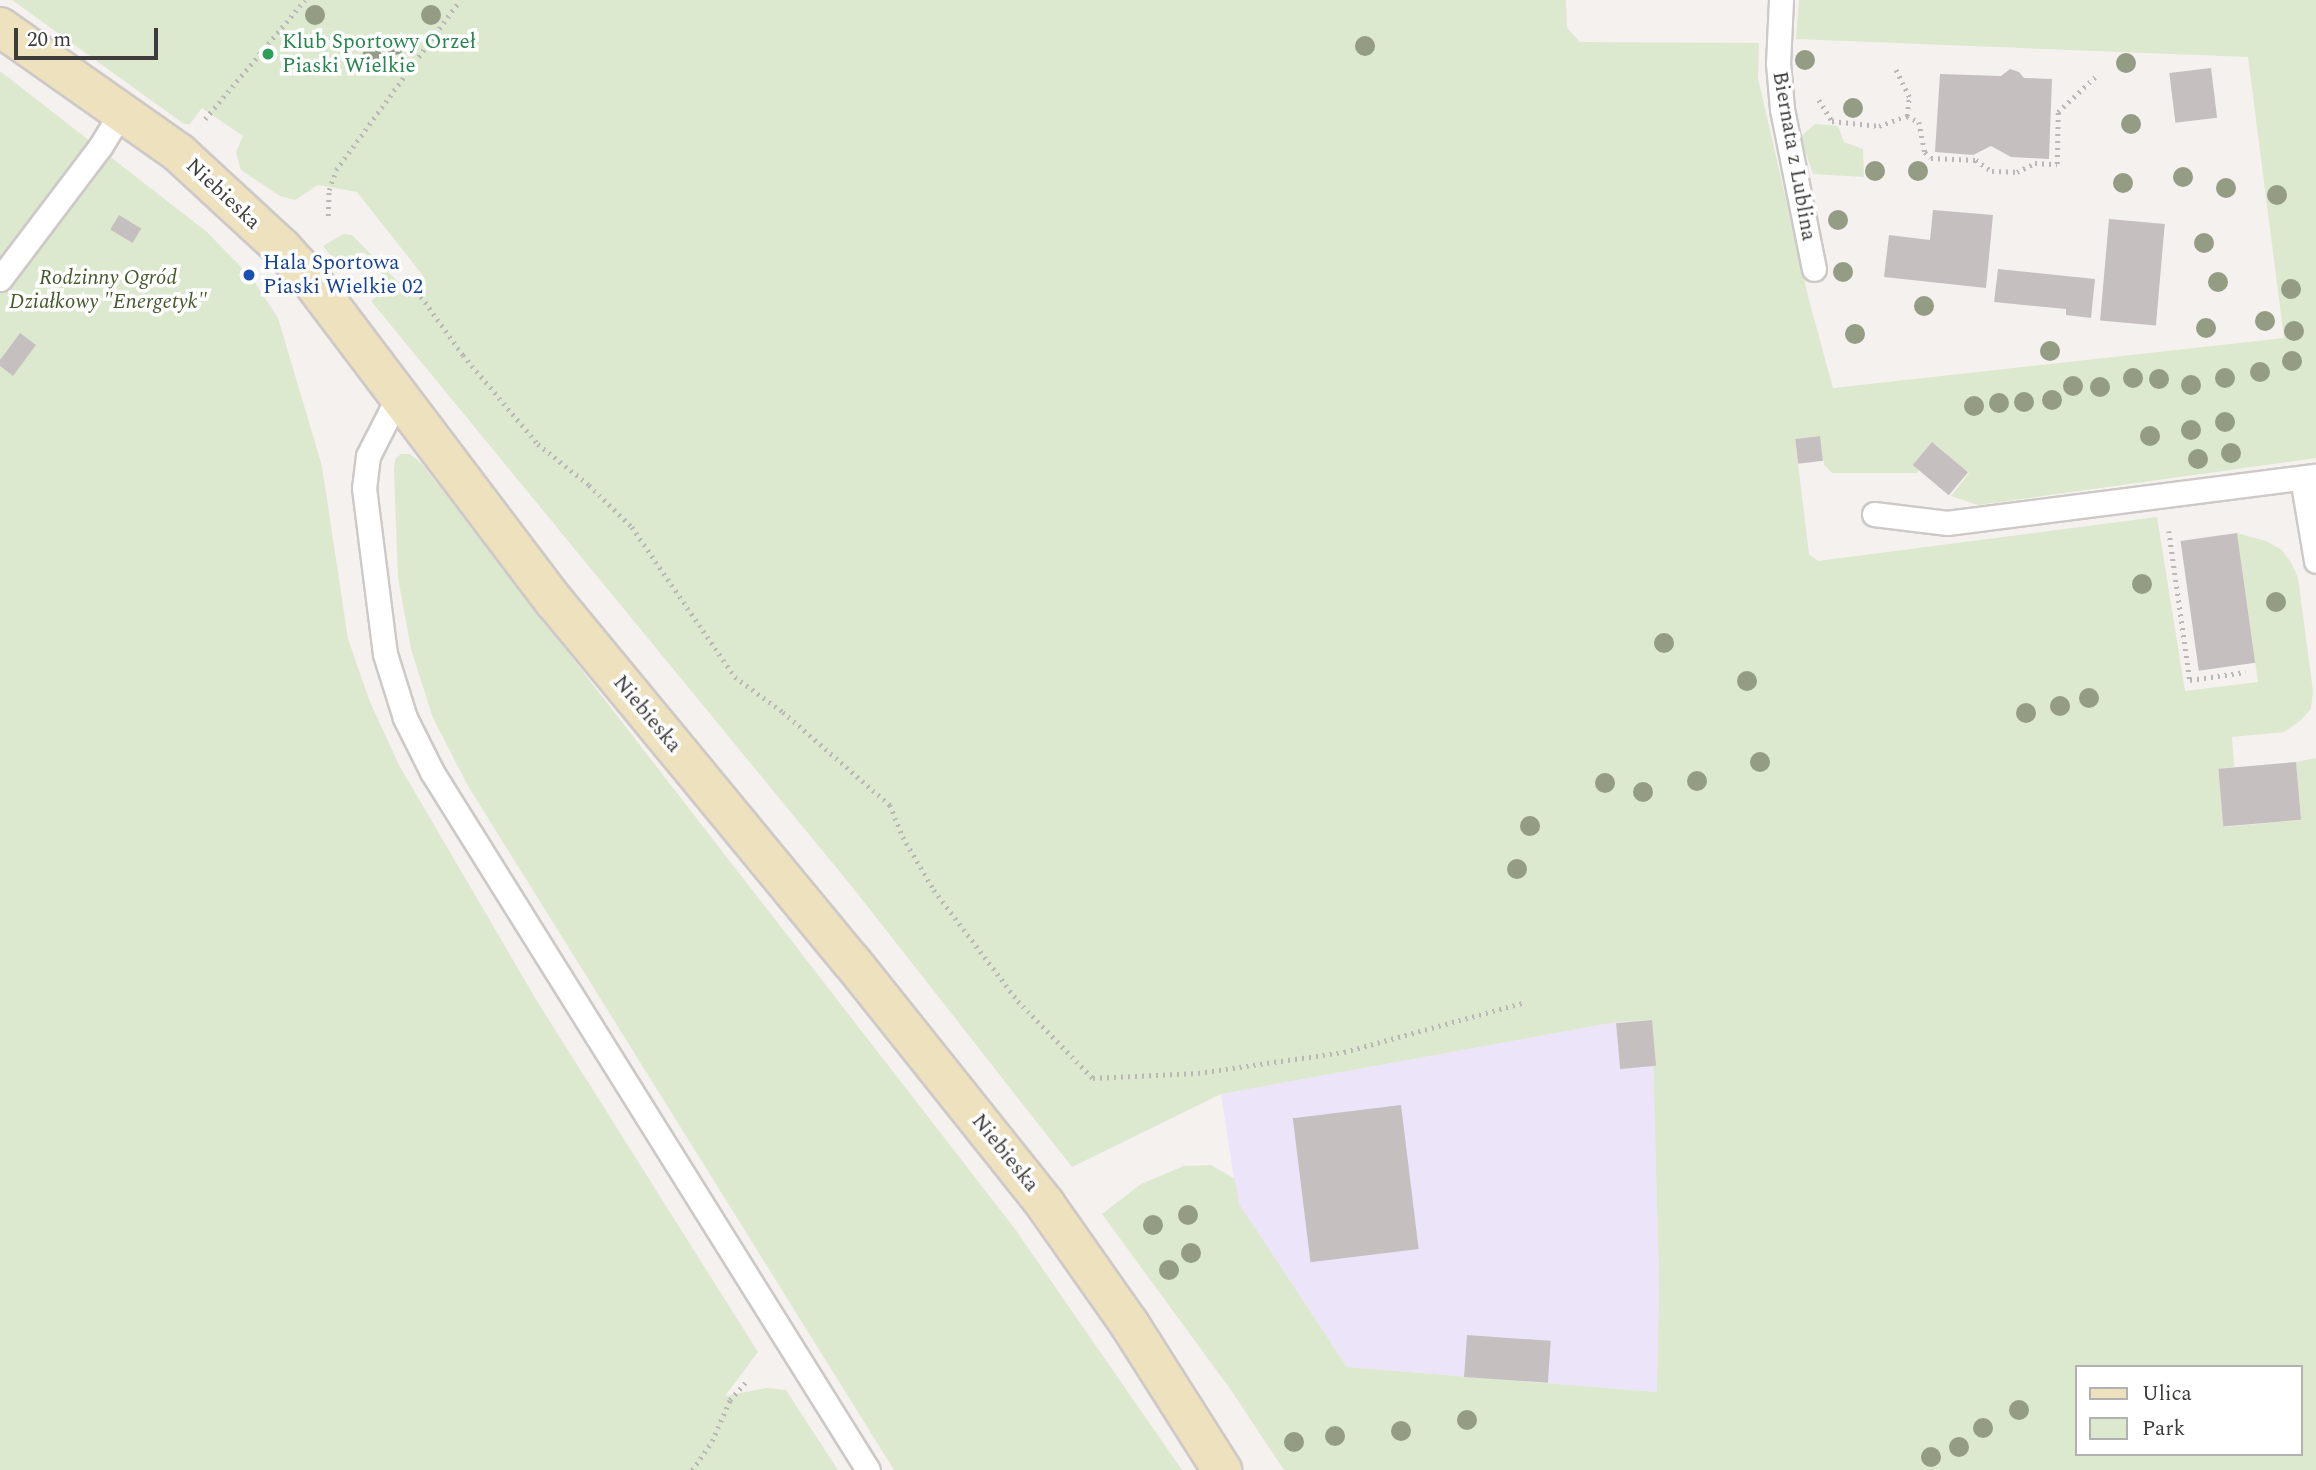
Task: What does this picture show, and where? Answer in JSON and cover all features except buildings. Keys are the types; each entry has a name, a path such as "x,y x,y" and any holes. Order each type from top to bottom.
{"street":[{"name":"Niebieska","path":"0,27 179,153 282,248 311,280 554,601 852,962 1045,1203 1130,1325 1222,1470"}],"lane":[{"name":"Biernata z Lublina","path":"1781,0 1779,63 1782,109 1814,269"},
{"path":"0,279 100,147 122,111"},
{"path":"398,397 369,456 364,488 385,654 405,718 432,772 868,1470"},
{"path":"1874,514 1947,523 2309,477 2316,561"}],"path":[{"path":"179,153 305,0"},
{"path":"328,216 328,190 336,170 460,0"},
{"path":"1896,70 1909,97 1907,117"},
{"path":"1819,99 1832,121 1879,126 1907,117 1919,122 1925,152 1931,158 1976,160 1992,171 2017,172 2035,163 2057,164 2058,112 2095,76"},
{"path":"413,285 463,355 538,444 589,485 632,527 735,677 783,712 890,806 903,837 934,890 1018,1001 1093,1078 1198,1073 1343,1052 1522,1003"},
{"path":"2164,496 2190,680 2245,672"},
{"path":"692,1470 712,1441 730,1400 746,1383"}],"shaded area":[{"path":"1652,1020 1659,1283 1658,1392 1347,1367 1238,1204 1221,1094 1616,1022"}],"green space":[{"path":"12,0 1566,0 1567,28 1580,42 1759,43 1758,78 1809,300 1833,388 2284,338 2248,57 1796,39 1799,0 2316,0 2316,458 1978,505 1951,496 1969,473 1932,442 1917,473 1832,473 1824,465 1820,436 1795,439 1809,554 1818,561 2157,517 2185,691 2258,682 2237,533 2266,541 2282,550 2292,564 2298,578 2313,691 2311,709 2284,732 2232,737 2234,767 2218,769 2224,827 2301,820 2296,762 2316,758 2316,1470 1284,1470 1233,1393 1102,1214 1141,1184 1184,1166 1211,1165 1235,1179 1239,1204 1347,1367 1657,1392 1659,1283 1652,1020 1616,1022 1221,1094 1072,1167 853,888 371,301 391,284 364,252 341,268 323,246 343,234 352,235 406,290 424,277 357,192 318,185 295,200 280,196 241,170 236,152 243,136 202,108 190,124 184,124"},
{"name":"Rodzinny Ogród Działkowy \"Energetyk\"","path":"0,71 207,232 252,278 278,318 322,466 348,639 370,702 399,765 537,1001 758,1352 725,1396 767,1388 786,1390 838,1470 0,1470"},
{"path":"1815,124 1838,126 1844,142 1863,149 1864,177 1813,174 1800,137"},
{"path":"401,454 410,454 422,464 1015,1229 1182,1470 894,1470 468,786 433,718 411,649 398,578 394,470 395,459"}],"place":[{"name":"Klub Sportowy Orzeł Piaski Wielkie","path":"268,54"},
{"name":"Hala Sportowa Piaski Wielkie 02","path":"249,275"}]}
